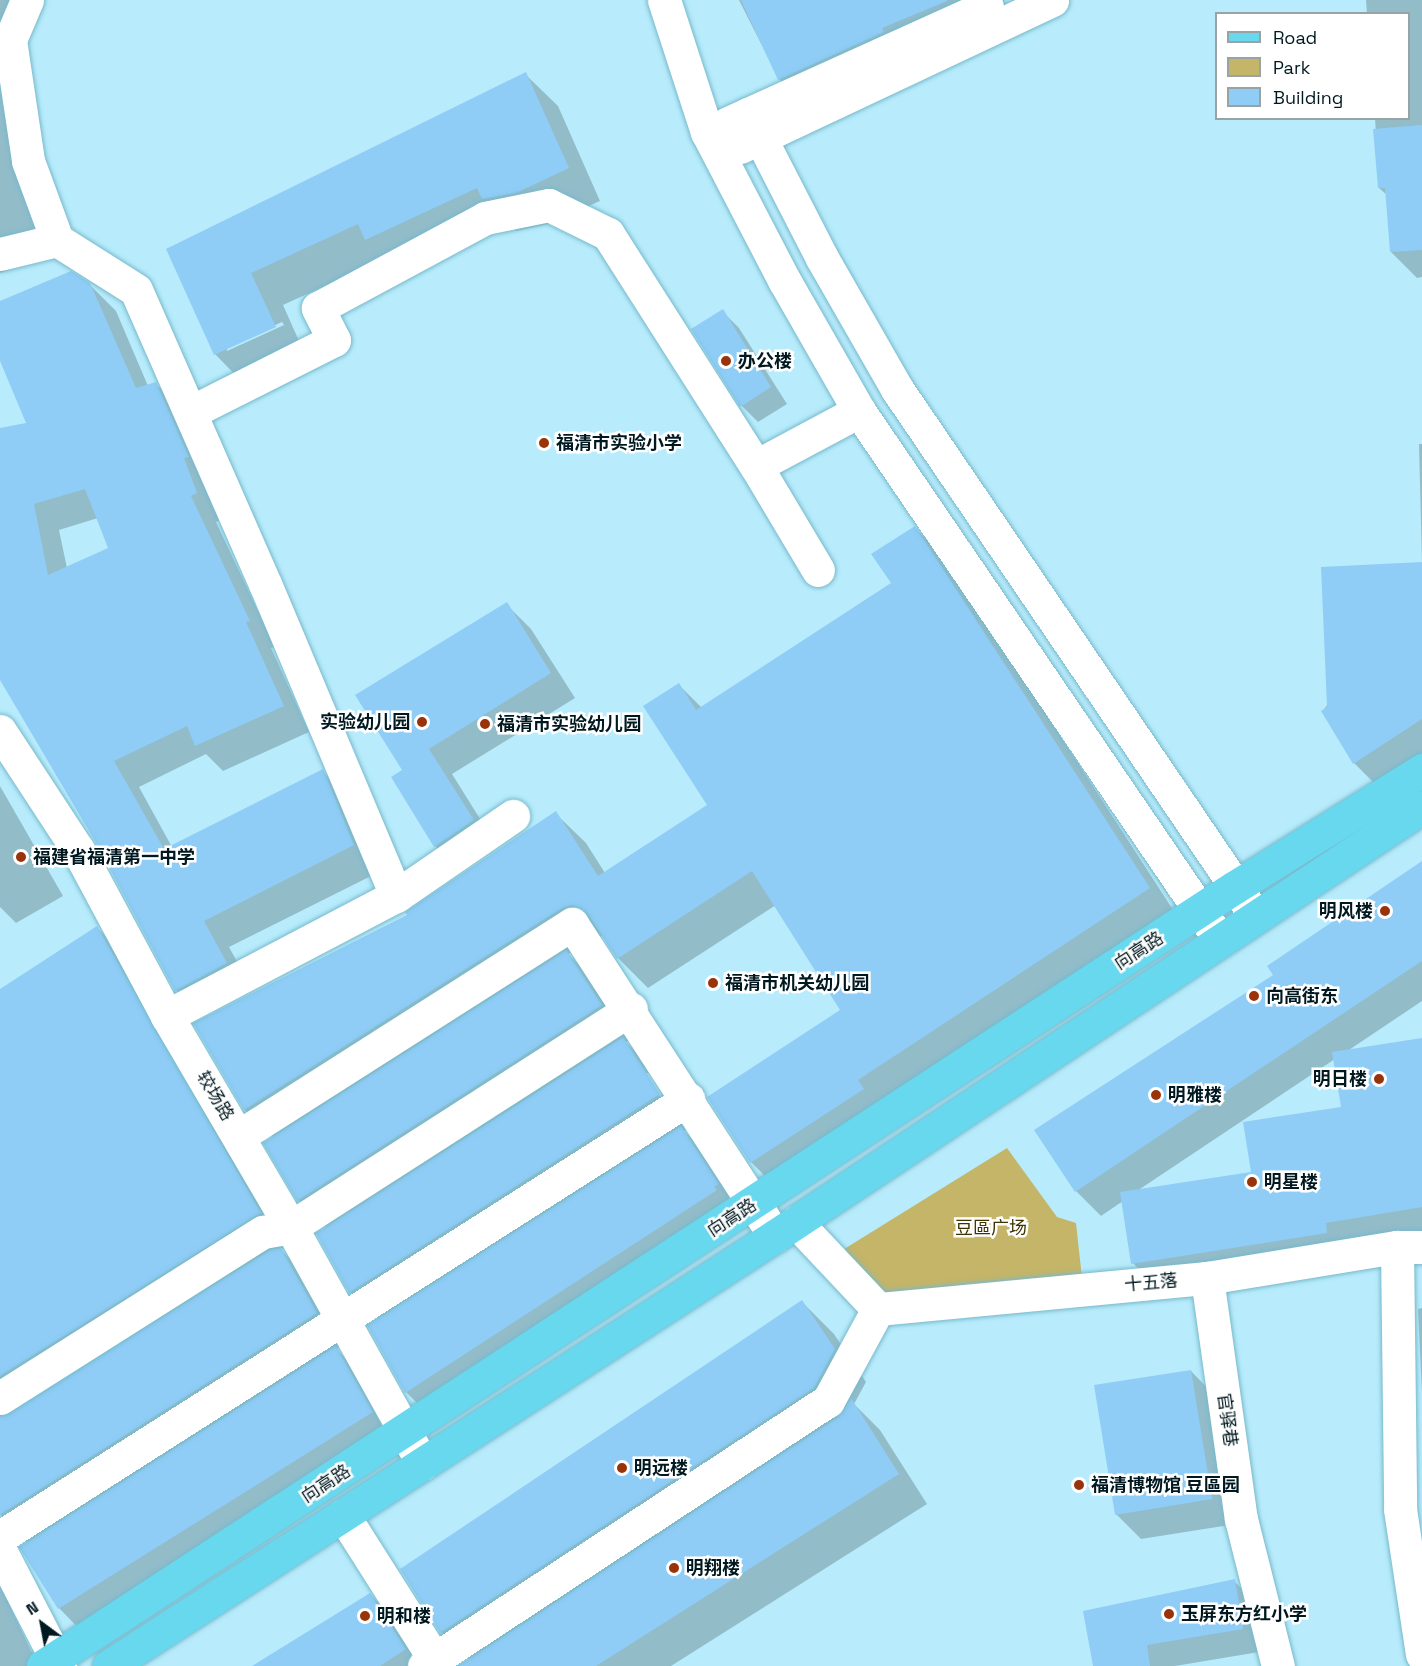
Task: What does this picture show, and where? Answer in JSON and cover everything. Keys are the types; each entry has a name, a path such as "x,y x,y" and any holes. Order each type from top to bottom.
{"main road":[{"name":"向高路","path":"54,1664 1236,887 1422,770"},
{"name":"向高路","path":"109,1666 785,1229 1220,940 1254,915 1422,807"}],"street":[{"path":"27,0 10,40 28,161 57,240 136,290 191,412 396,896"},
{"path":"664,0 713,144 784,280 859,411 1220,940"},
{"path":"754,126 1000,0"},
{"path":"713,144 1052,0"},
{"path":"754,126 822,258 897,389 1254,915"},
{"path":"191,412 334,340 318,308 485,218 549,205 608,234 756,466 818,570"},
{"path":"0,254 57,240"},
{"path":"756,466 859,411"},
{"name":"较场路","path":"0,731 78,850 167,1016 291,1227 423,1464"},
{"path":"167,1016 396,896 513,816"},
{"path":"239,1137 572,924 631,1009 754,1203 878,1309 828,1401 432,1664 343,1515"},
{"path":"0,1398 263,1232 291,1227 631,1009"},
{"path":"0,1537 343,1322 688,1099"},
{"path":"1409,1247 1400,1509 1422,1654"},
{"name":"十五落","path":"878,1309 1207,1278 1409,1247"},
{"name":"官驿巷","path":"1207,1278 1245,1537 1278,1666"},
{"path":"0,1550 54,1664"}],"green space":[{"name":"豆區广场","path":"1007,1148 1057,1217 1076,1223 1082,1278 879,1298 841,1251"}],"building":[{"path":"741,0 947,1 882,28 884,32 778,80"},
{"path":"526,72 569,168 516,193 482,199 477,188 365,240 358,224 251,273 276,327 214,355 166,249"},
{"path":"1422,125 1422,250 1390,252 1385,188 1378,188 1373,129"},
{"path":"71,271 90,283 136,388 156,382 189,457 184,458 197,493 191,496 250,621 246,622 284,706 195,746 187,726 114,761 164,849 323,769 354,845 204,921 227,963 175,991 95,841 0,680 0,428 26,423 0,361 0,301","holes":["85,489 108,548 48,575 34,504"]},
{"name":"办公楼","path":"723,309 771,387 740,407 691,329"},
{"path":"915,526 1150,888 858,1080 864,1089 750,1163 707,1097 840,1010 752,871 617,959 587,913 572,905 562,908 244,1110 193,1023 407,915 405,912 556,811 598,876 707,805 643,706 679,683 696,710 891,583 871,554"},
{"path":"1422,562 1422,719 1353,764 1321,711 1327,707 1321,567"},
{"name":"实验幼儿园","path":"507,602 551,673 429,749 474,820 434,847 391,777 402,770 355,695"},
{"path":"1422,861 1422,961 1075,1192 1034,1130 1273,975 1267,966"},
{"path":"97,926 261,1213 0,1376 0,989"},
{"path":"566,950 602,1005 297,1201 263,1143"},
{"path":"623,1037 660,1094 349,1293 316,1233"},
{"path":"1422,1038 1422,1207 1326,1223 1327,1233 1131,1264 1120,1192 1251,1172 1243,1122 1341,1107 1332,1052"},
{"path":"681,1126 719,1184 714,1187 717,1190 405,1393 367,1325"},
{"path":"281,1248 317,1313 0,1515 0,1417 270,1250"},
{"name":"明远楼","path":"802,1300 835,1349 814,1388 440,1633 400,1569"},
{"path":"336,1346 373,1412 58,1609 19,1547"},
{"path":"1191,1370 1212,1499 1115,1515 1094,1385"},
{"name":"明翔楼","path":"851,1398 899,1474 596,1666 458,1666 838,1417"},
{"path":"1235,1579 1243,1629 1147,1645 1150,1666 1093,1666 1083,1611"},
{"name":"明和楼","path":"370,1593 406,1649 380,1666 252,1666"}],"place":[{"name":"办公楼","path":"726,361"},
{"name":"福清市实验小学","path":"544,443"},
{"name":"实验幼儿园","path":"422,722"},
{"name":"福清市实验幼儿园","path":"485,724"},
{"name":"福建省福清第一中学","path":"21,857"},
{"name":"明风楼","path":"1385,911"},
{"name":"福清市机关幼儿园","path":"713,983"},
{"name":"向高街东","path":"1254,996"},
{"name":"明日楼","path":"1379,1079"},
{"name":"明雅楼","path":"1156,1095"},
{"name":"明星楼","path":"1252,1182"},
{"name":"明远楼","path":"622,1468"},
{"name":"福清博物馆 豆區园","path":"1079,1485"},
{"name":"明翔楼","path":"674,1568"},
{"name":"玉屏东方红小学","path":"1169,1614"},
{"name":"明和楼","path":"365,1616"}]}
